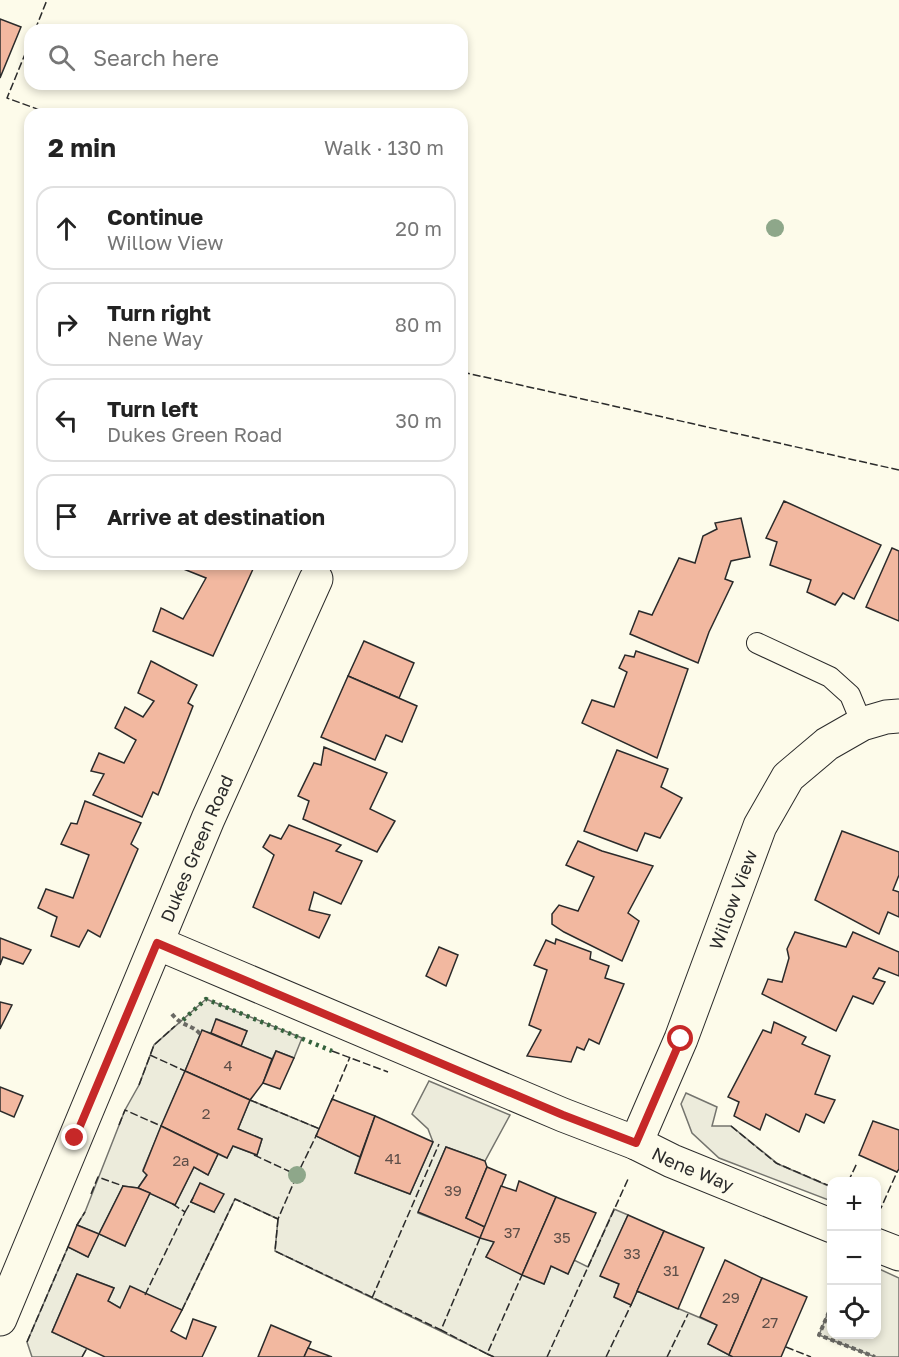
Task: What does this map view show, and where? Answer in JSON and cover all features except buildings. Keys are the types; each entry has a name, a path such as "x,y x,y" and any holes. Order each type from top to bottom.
{"street":[{"name":"Dukes Green Road","path":"0,1319 250,723 316,579"},
{"name":"Willow View","path":"636,1143 681,1039 760,826 791,773 827,744 862,724 899,716"},
{"name":"Nene Way","path":"157,943 827,1224"},
{"path":"881,1247 899,1254"}],"lane":[{"path":"757,643 830,677 850,695 862,724"}],"path":[{"path":"172,1014 179,1023 197,1030 200,1034"},
{"path":"827,1315 819,1335 827,1338"},
{"path":"829,1339 875,1357"}],"shaded area":[{"path":"206,999 302,1038 294,1058 276,1051 272,1059 241,1046 247,1031 217,1019 211,1033 202,1031 143,1170 147,1175 138,1188 123,1186 99,1234 125,1246 150,1193 175,1205 194,1167 208,1175 218,1154 227,1158 233,1146 257,1155 262,1139 238,1129 250,1100 320,1129 316,1136 360,1157 355,1173 410,1194 433,1142 428,1129 412,1114 429,1081 510,1115 485,1161 446,1147 418,1213 494,1242 486,1257 544,1284 551,1266 568,1274 574,1260 588,1267 614,1209 628,1215 601,1276 619,1284 614,1297 631,1305 637,1291 717,1325 708,1344 733,1357 494,1357 275,1251 278,1219 235,1199 182,1310 145,1295 120,1308 108,1301 114,1288 77,1274 52,1332 87,1348 82,1357 32,1357 27,1342 68,1247 88,1257 98,1234 77,1225 85,1212 125,1110 139,1085 154,1045","holes":["200,1184 214,1212 191,1202"]},
{"path":"686,1093 717,1107 712,1126 731,1126 778,1164 827,1185 827,1199 719,1158 692,1133 681,1104"},
{"path":"881,1270 899,1278 899,1357 875,1357 829,1339 881,1339"},
{"path":"827,1315 827,1338 819,1335"}],"hedge":[{"path":"183,1020 206,999 332,1051"}],"fence":[{"path":"37,24 47,0"},
{"path":"24,57 7,98 34,108"},
{"path":"468,373 899,470"},
{"path":"139,1085 154,1045 175,1026"},
{"path":"332,1051 388,1072"},
{"path":"150,1055 185,1071"},
{"path":"331,1102 350,1057"},
{"path":"250,1100 320,1129"},
{"path":"119,1125 125,1110 161,1126"},
{"path":"731,1126 776,1163 827,1185"},
{"path":"254,1155 297,1175 317,1134"},
{"path":"372,1298 439,1144"},
{"path":"850,1177 857,1163"},
{"path":"881,1208 897,1172"},
{"path":"182,1310 235,1199 278,1219 297,1175"},
{"path":"91,1194 98,1177 123,1186"},
{"path":"547,1357 629,1177"},
{"path":"185,1212 193,1198"},
{"path":"145,1295 185,1212 171,1203"},
{"path":"77,1225 85,1212"},
{"path":"278,1219 275,1251 441,1330"},
{"path":"480,1238 441,1330 487,1354"},
{"path":"27,1342 68,1247"},
{"path":"494,1357 487,1354 522,1275"},
{"path":"606,1357 631,1305"},
{"path":"667,1357 688,1314"},
{"path":"786,1347 811,1357"},
{"path":"82,1357 87,1348"}],"route":[{"path":"75,1138 157,943 563,1115 636,1143 681,1039"}]}
